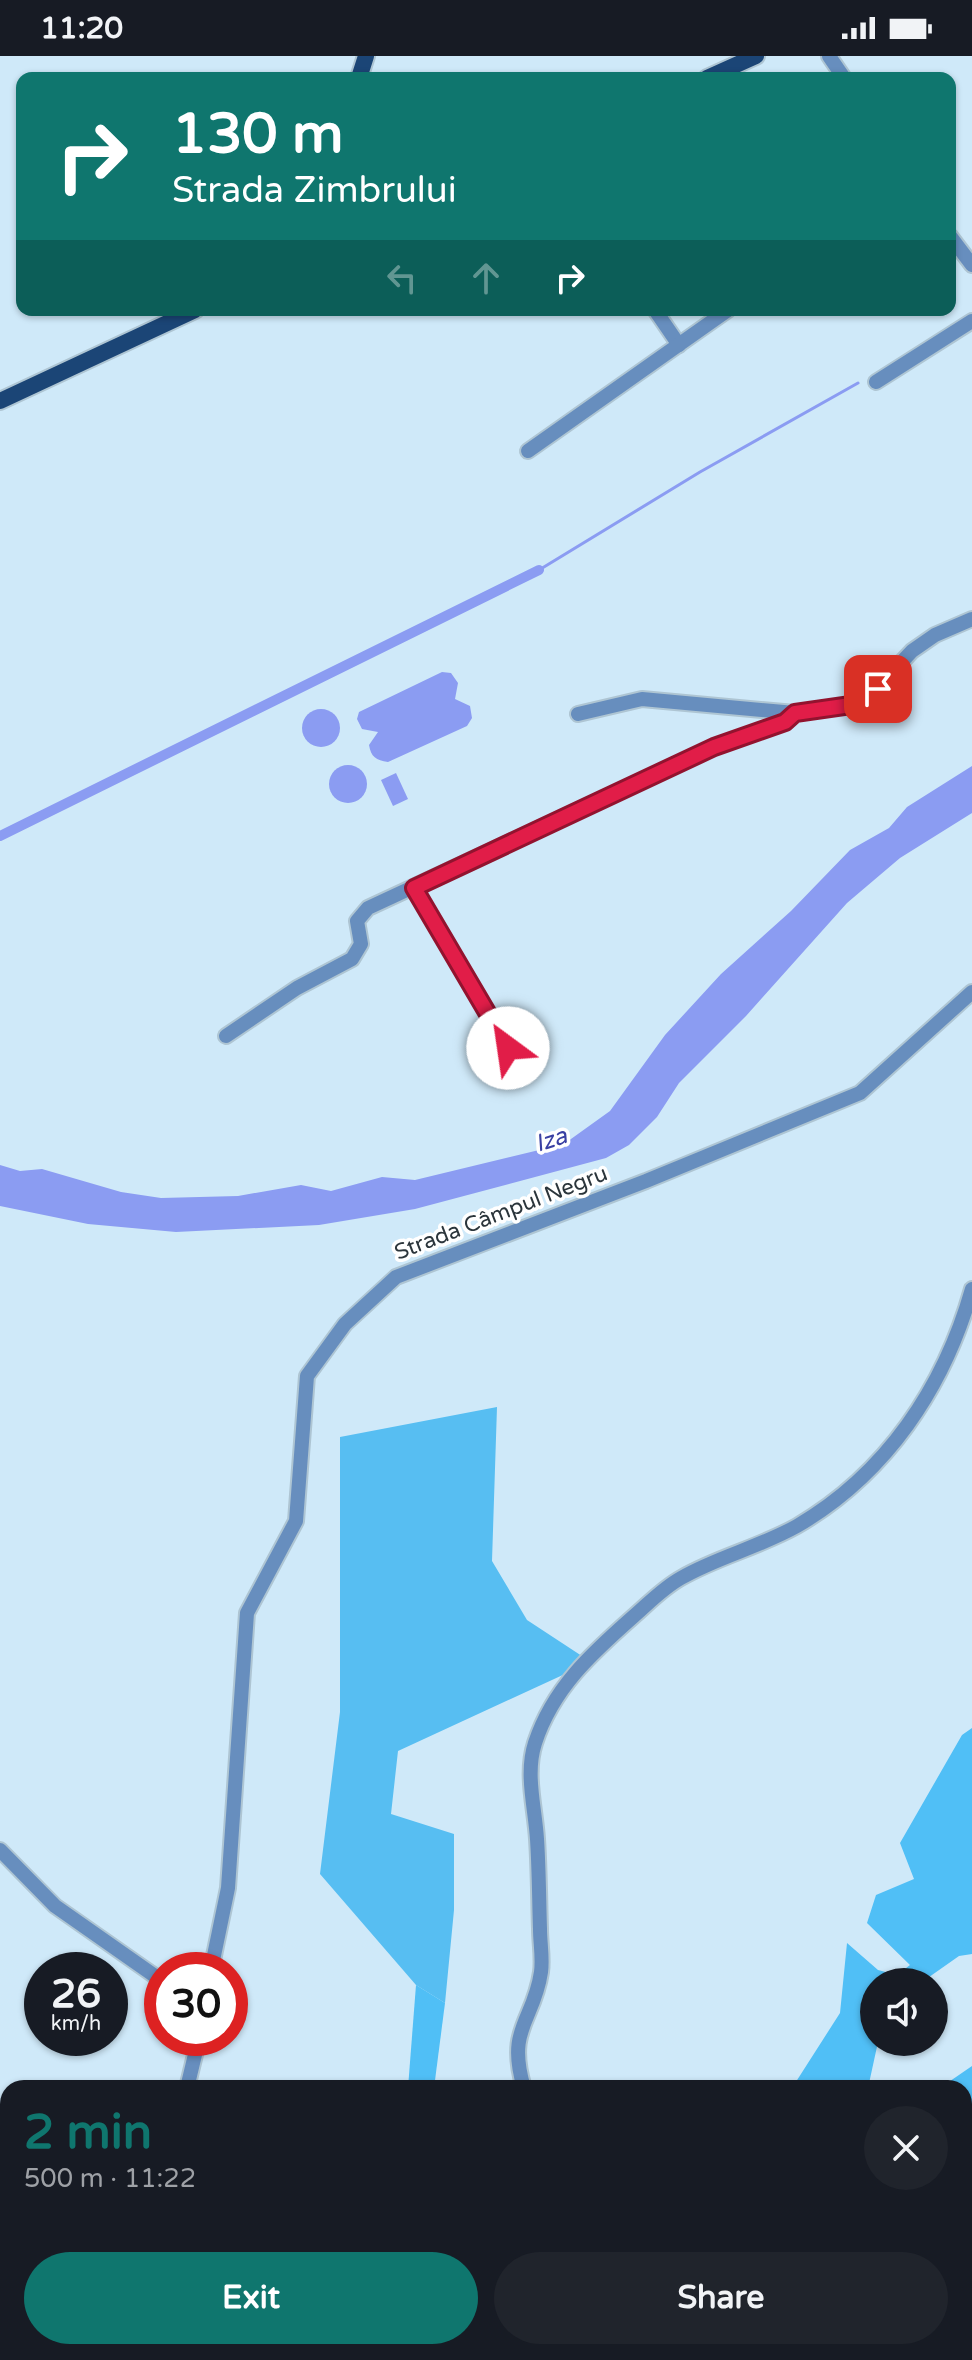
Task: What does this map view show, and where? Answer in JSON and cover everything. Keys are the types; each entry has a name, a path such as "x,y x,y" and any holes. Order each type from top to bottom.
{"main road":[{"path":"720,72 751,57"},
{"path":"0,401 182,316"}],"street":[{"path":"956,245 972,265"},
{"path":"659,316 679,345"},
{"path":"528,451 720,316"},
{"path":"876,382 972,321"},
{"path":"578,714 642,699 795,713 851,705 866,700 912,651 935,635 972,619"},
{"path":"226,1036 297,988 352,959 361,944 357,921 361,914 714,747 785,722 795,713"},
{"path":"414,888 508,1048"},
{"name":"Strada Câmpul Negru","path":"215,1952 228,1888 247,1613 296,1521 307,1376 345,1324 396,1277 646,1181 860,1093 972,992"},
{"path":"522,2080 518,2042 541,1973 537,1839 530,1767 535,1743 550,1709 572,1672 660,1593 681,1578 797,1526 860,1478 895,1444 919,1413 947,1357 972,1289"},
{"path":"0,1850 55,1906 144,1968"},
{"path":"189,2080 195,2056"}],"shaded area":[{"path":"442,672 451,673 458,683 455,699 470,706 472,718 467,726 388,762 375,757 369,745 378,732 362,729 357,719 359,712"},
{"path":"321,709 335,714 340,728 335,742 321,747 307,742 302,728 307,714"},
{"path":"348,765 362,770 367,784 362,798 348,803 334,798 329,784 334,770"},
{"path":"972,766 972,813 900,858 847,903 746,1016 679,1083 657,1117 629,1145 606,1158 415,1209 319,1225 176,1232 88,1224 0,1206 0,1165 20,1171 42,1169 121,1192 161,1198 238,1196 301,1185 331,1191 382,1177 415,1180 564,1144 610,1111 665,1035 721,974 791,911 850,850 889,828 907,807"},
{"path":"396,773 408,799 393,806 381,780"},
{"path":"497,1407 492,1561 527,1620 591,1662 398,1751 391,1814 454,1834 454,1910 445,2003 416,1985 320,1874 340,1712 340,1437"},
{"path":"972,1728 972,1954 959,1956 942,1968 906,1968 910,1965 867,1923 876,1895 914,1879 900,1843 962,1735"},
{"path":"847,1943 876,1968 860,1968 860,2056 875,2056 870,2080 797,2080 840,2013"},
{"path":"416,1985 445,2003 435,2080 409,2080"},
{"path":"972,2066 972,2080 952,2080"}],"waterway":[{"path":"539,570 700,472 858,383"},
{"path":"0,836 539,570"}],"route":[{"path":"508,1048 414,888 714,747 785,722 795,713 866,700 878,689"}],"water label":[{"name":"Iza","path":"551,1140"}]}
